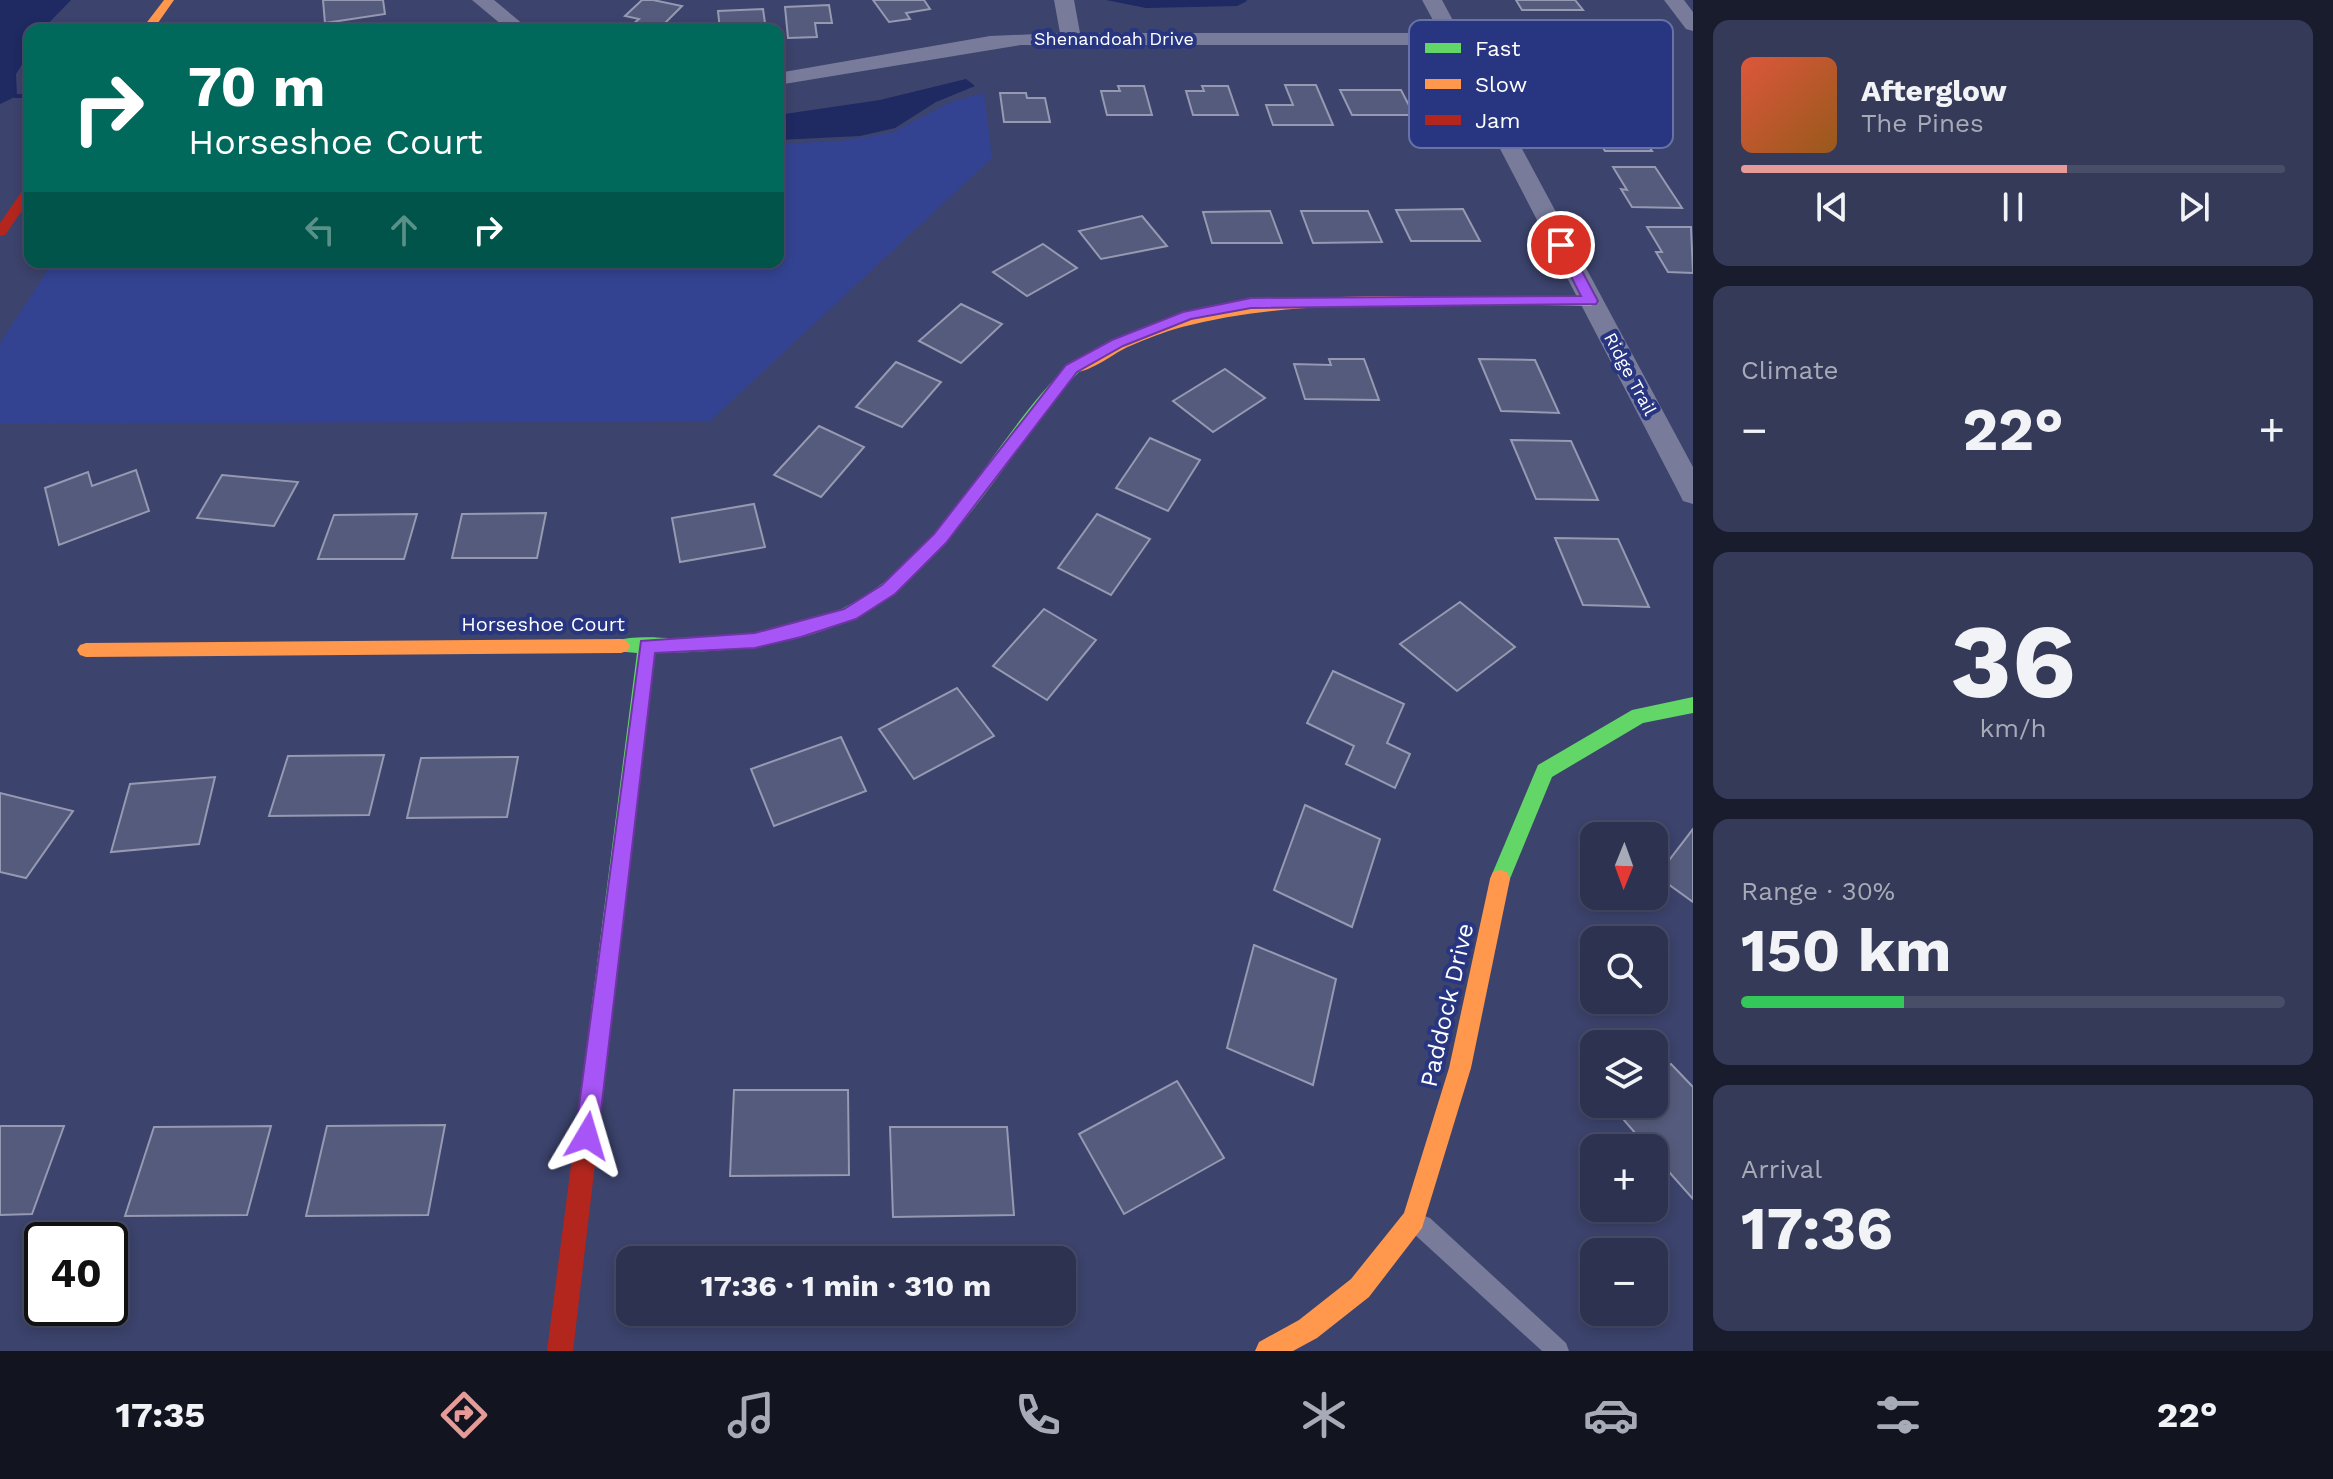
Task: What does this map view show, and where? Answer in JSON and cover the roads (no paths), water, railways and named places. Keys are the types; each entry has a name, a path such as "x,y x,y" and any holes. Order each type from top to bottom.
{"street":[{"path":"151,24 169,0"},
{"path":"482,0 512,24"},
{"path":"1064,0 1071,38"},
{"name":"Ridge Trail","path":"1432,0 1443,20"},
{"path":"1674,0 1693,25"},
{"name":"Shenandoah Drive","path":"784,78 847,72 985,42 1071,38 1409,39"},
{"name":"Ridge Trail","path":"1510,148 1693,493"},
{"path":"0,232 24,198"},
{"name":"Horseshoe Court","path":"86,650 647,646 741,642 786,634 850,614 889,590 940,538 1072,369 1096,353 1161,324 1223,307 1263,302 1591,301"},
{"path":"560,1351 647,646"},
{"name":"Paddock Drive","path":"1268,1351 1308,1329 1360,1288 1414,1220 1460,1068 1501,876 1545,771 1639,716 1693,705"}],"lane":[{"path":"1414,1220 1558,1351"}],"waterway":[{"path":"17,96 24,96"}]}
